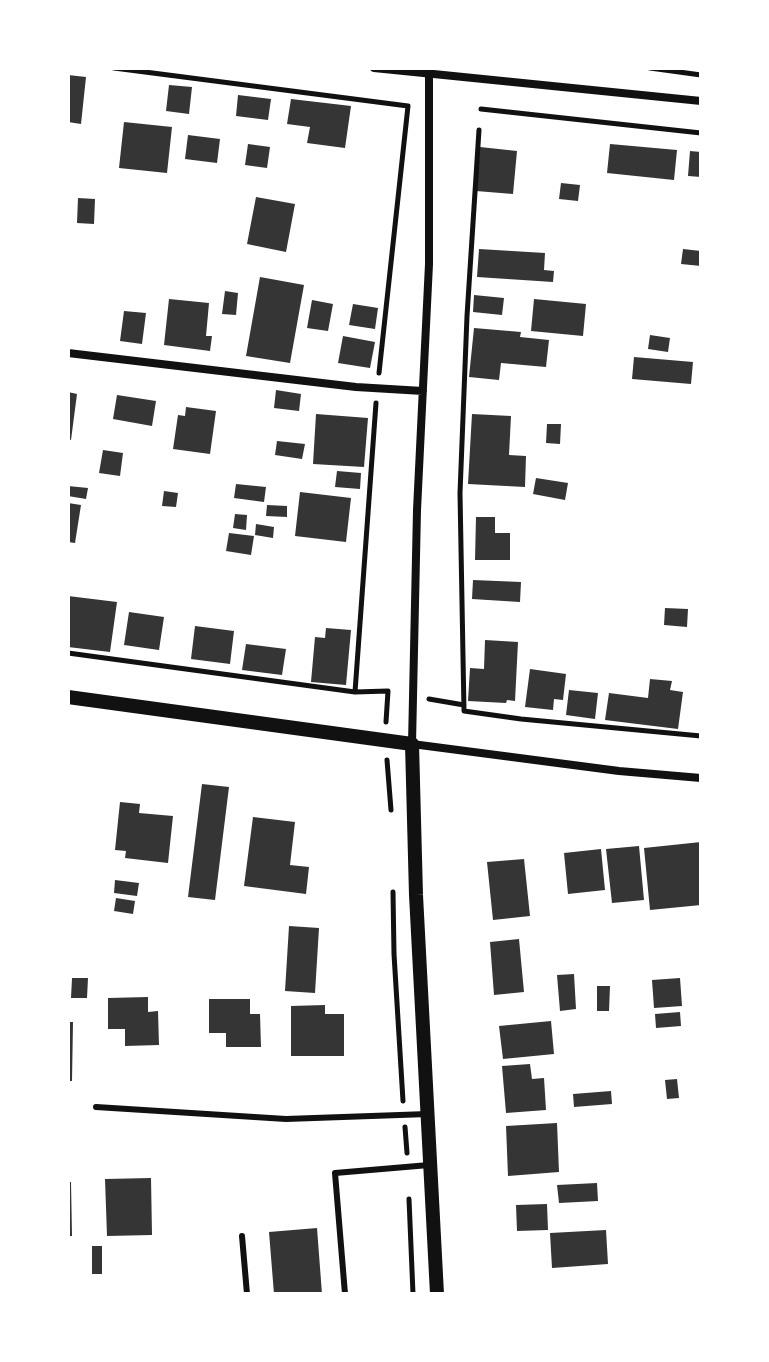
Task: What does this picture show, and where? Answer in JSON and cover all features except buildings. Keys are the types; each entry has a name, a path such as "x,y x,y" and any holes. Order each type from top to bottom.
{"street":[{"path":"374,68 429,71 701,101"},
{"path":"429,71 429,264 412,744 416,895 437,1294"},
{"path":"68,353 377,389 423,391"},
{"path":"68,697 619,771 701,778"}],"lane":[{"path":"96,1107 286,1119 428,1114"},
{"path":"345,1294 335,1173 429,1165"},
{"path":"242,1236 247,1294"}],"path":[{"path":"114,68 408,106 377,389 355,692"},
{"path":"650,68 701,75"},
{"path":"481,109 701,133"},
{"path":"479,130 460,493 464,711 701,736"},
{"path":"68,653 355,692 388,691 385,740 393,824"},
{"path":"393,882 394,954 413,1294"}]}
